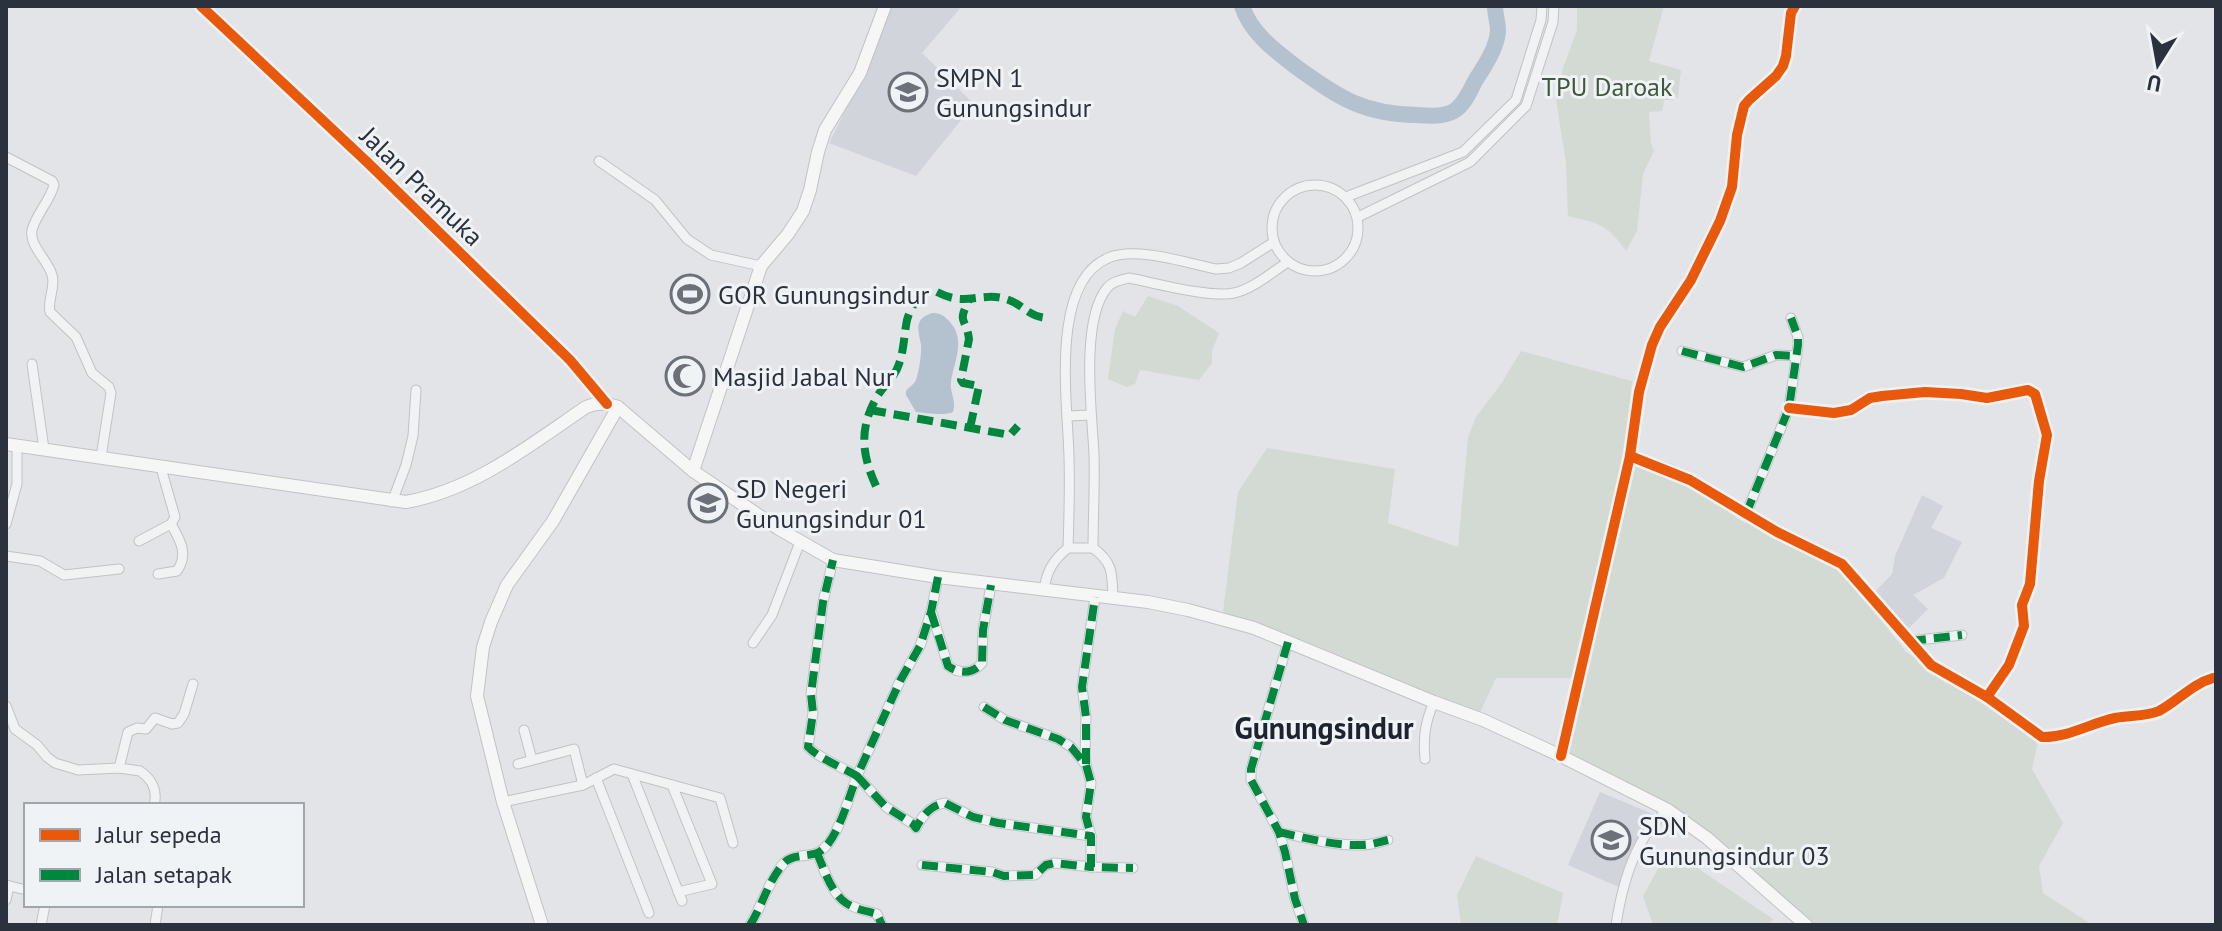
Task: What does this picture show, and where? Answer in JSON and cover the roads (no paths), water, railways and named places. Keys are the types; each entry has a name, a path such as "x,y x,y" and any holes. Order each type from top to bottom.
{"main road":[{"path":"693,471 761,266 803,211 825,130 860,73 885,6"},
{"path":"11,444 406,502 470,481 586,407 595,404 612,406 693,471 800,542 833,560 991,585 1148,602 1188,610 1254,628 1483,720 1668,810 1717,846 1800,923"},
{"path":"542,925 503,802 477,696 483,647 507,585 553,521 612,406"}],"street":[{"name":"Jalan Pramuka","path":"201,6 367,162 570,360 612,406"},
{"path":"1346,197 1463,152 1516,100 1541,20 1542,6"},
{"path":"1358,217 1470,162 1526,106 1553,22 1554,6"},
{"path":"1561,756 1630,456 1639,392 1652,345 1660,327 1691,280 1720,221 1732,187 1737,135 1744,106 1783,66 1792,8"},
{"path":"6,157 52,181 54,185 32,234 52,273 50,312 76,337 92,373 109,387 111,393 101,457"},
{"path":"599,161 655,200 687,239 711,255 761,266"},
{"path":"1314,184 1337,190 1346,197 1358,217 1358,238 1347,258 1336,266 1312,271 1288,262 1280,253 1271,231 1276,208 1283,198 1303,186 1314,184"},
{"path":"1068,548 1065,347 1075,295 1086,275 1110,257 1128,254 1216,269 1229,268 1274,242"},
{"path":"1093,548 1094,455 1090,350 1099,303 1111,284 1129,278 1214,294 1235,293 1288,262"},
{"path":"1746,514 1789,408 1798,337 1791,318"},
{"path":"1682,351 1743,367 1776,355 1797,356"},
{"path":"32,364 44,449"},
{"path":"392,502 413,436 416,390"},
{"path":"1789,408 1834,413 1851,410 1870,398 1925,392 1987,398 2028,390 2035,394 2047,435 2039,481 2030,584 2022,605 2024,626 2009,665 1987,697"},
{"path":"1067,416 1091,415"},
{"path":"6,524 17,484 11,444"},
{"path":"1630,456 1690,480 1777,532 1842,564 1931,665 1987,697 2042,737 2052,737 2108,720 2157,712 2201,682 2213,678"},
{"path":"139,541 171,524 175,517 161,468"},
{"path":"158,574 177,571 184,556 182,541 171,524"},
{"path":"753,643 772,615 800,542"},
{"path":"1044,591 1046,576 1056,557 1068,548 1093,548 1106,557 1113,577 1113,599"},
{"path":"6,556 40,561 64,575 119,569"},
{"path":"833,560 823,602 811,694 813,713 808,747 814,754 837,763 857,776 886,807 916,828 930,808 945,803 973,817 998,823 1091,836"},
{"path":"750,925 770,885 788,859 817,853 827,846 837,828 900,681 920,646 938,577"},
{"path":"931,612 948,666 967,672 978,668 982,663 983,630 991,585"},
{"path":"1091,867 1091,836 1086,817 1091,783 1085,756 1086,717 1082,687 1095,597"},
{"path":"1910,641 1962,635"},
{"path":"1288,642 1251,769 1251,780 1279,832 1304,925"},
{"path":"119,768 128,732 137,728 146,729 155,718 178,723 193,684"},
{"path":"1425,759 1423,739 1434,702"},
{"path":"6,706 15,729 55,763 78,770 134,769 146,775 156,793 154,803"},
{"path":"984,707 1005,720 1058,739 1071,747 1086,765"},
{"path":"524,730 532,760"},
{"path":"518,764 574,749 583,785"},
{"path":"503,802 583,785 614,769 720,798 733,843"},
{"path":"632,774 680,896 712,884 672,785"},
{"path":"596,778 649,913"},
{"path":"1616,925 1623,887 1647,830 1668,810"},
{"path":"1279,832 1357,845 1388,840"},
{"path":"817,853 828,879 842,900 877,914 882,925"},
{"path":"922,865 1004,876 1035,875 1046,865 1054,863 1133,868"},
{"path":"6,900 8,886"}],"water":[{"path":"932,313 945,317 957,335 958,350 951,385 954,408 949,413 916,412 906,395 919,369 920,321"}],"waterway":[{"path":"1242,6 1266,42 1328,89 1354,103 1382,112 1431,116 1454,111 1461,105 1490,57 1498,31 1495,6"}],"place":[{"name":"SMPN 1 Gunungsindur","path":"908,92"},
{"name":"GOR Gunungsindur","path":"690,294"},
{"name":"Masjid Jabal Nur","path":"685,376"},
{"name":"SD Negeri Gunungsindur 01","path":"708,503"},
{"name":"SDN Gunungsindur 03","path":"1611,840"}],"district":[{"name":"Gunungsindur","path":"1324,727"}],"park label":[{"name":"TPU Daroak","path":"1607,86"}]}
